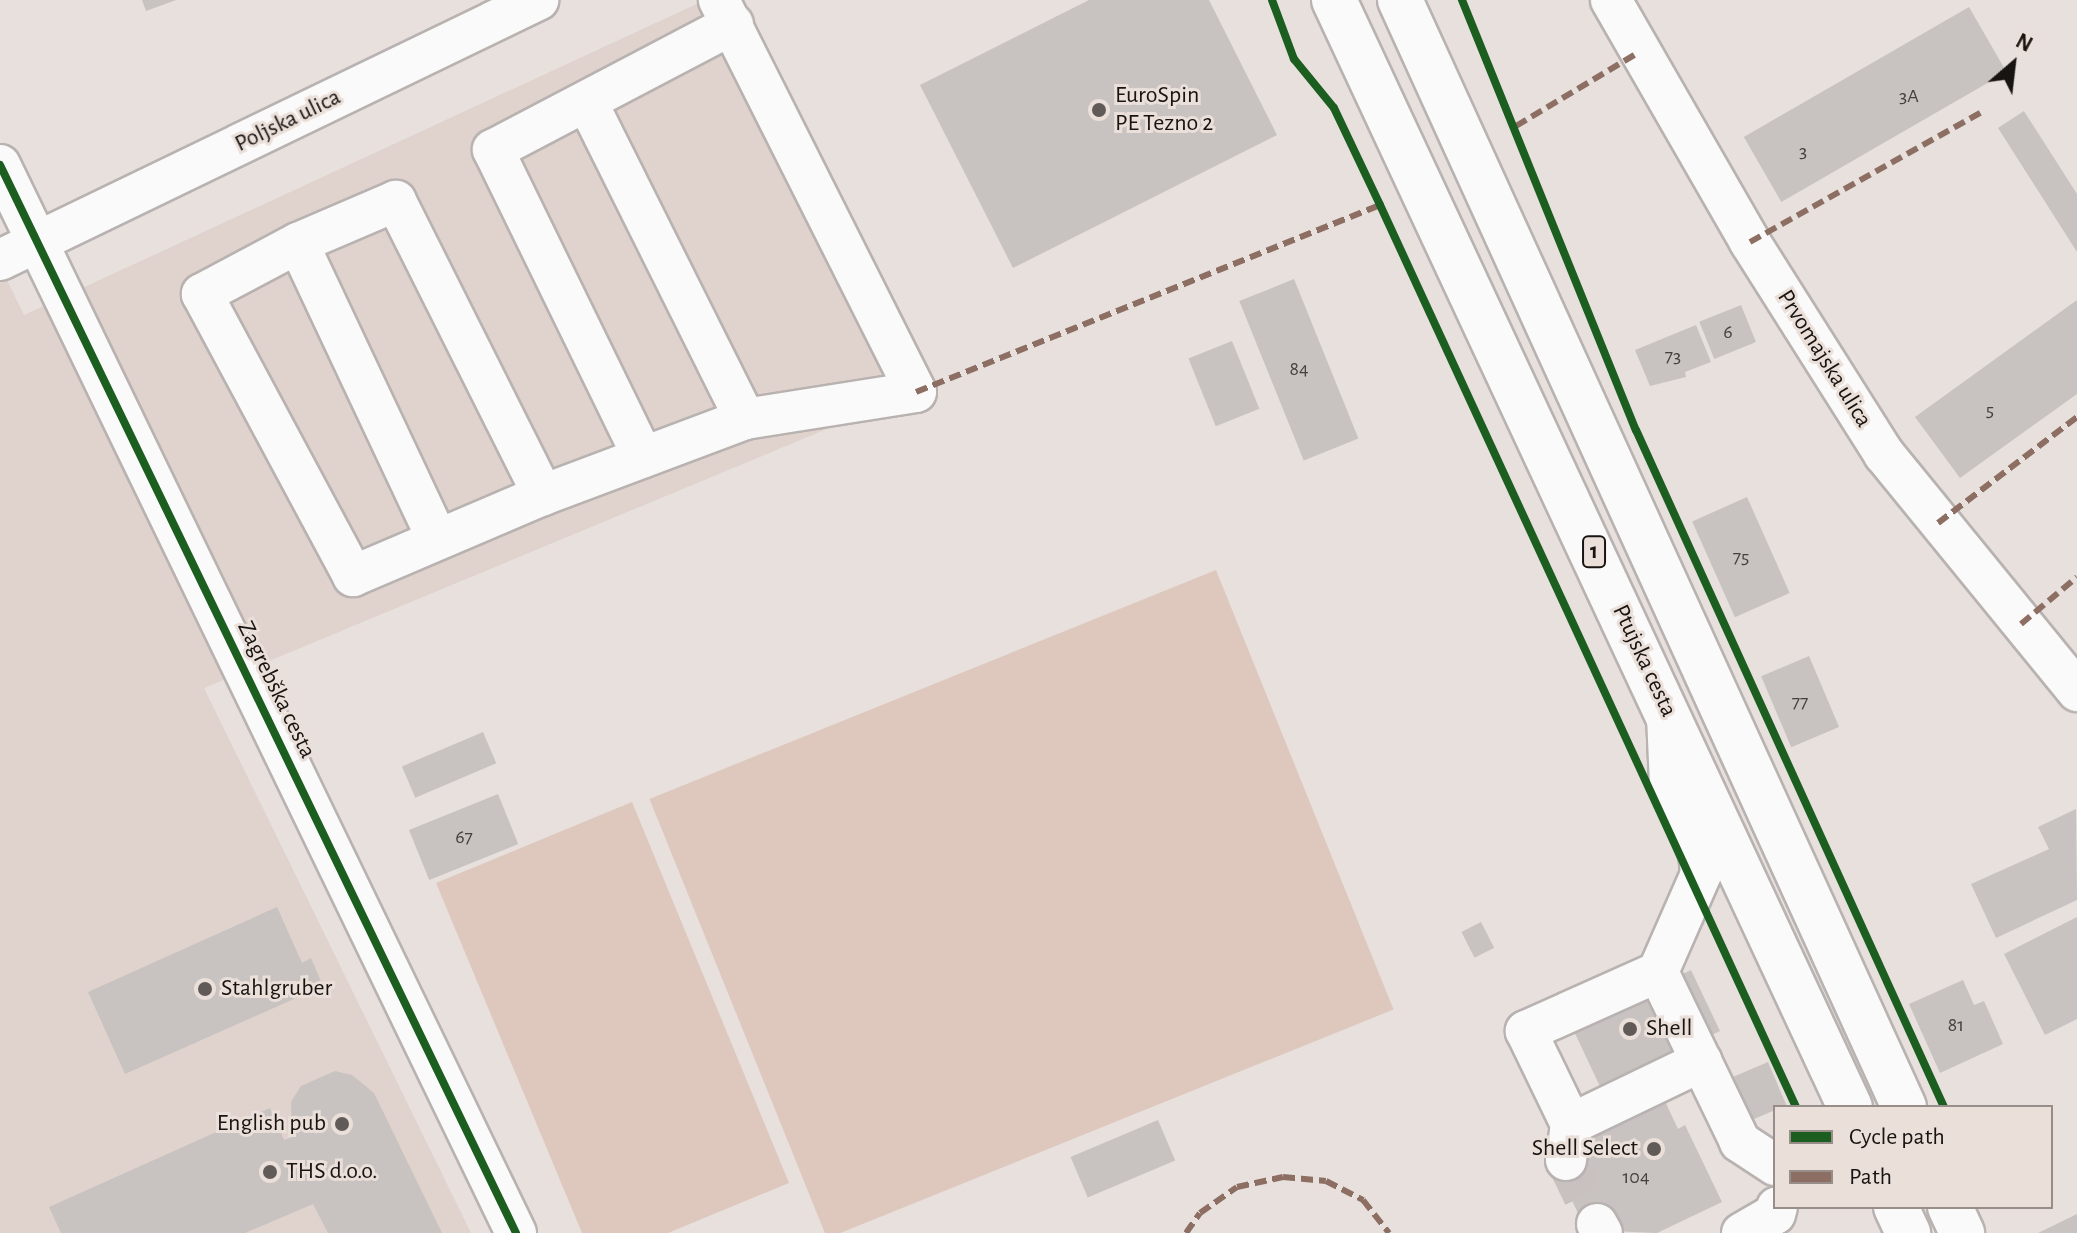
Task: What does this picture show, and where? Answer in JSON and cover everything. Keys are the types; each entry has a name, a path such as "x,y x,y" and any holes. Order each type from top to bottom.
{"main road":[{"name":"Ptujska cesta","path":"1334,0 1849,1105"},
{"name":"Ptujska cesta","path":"1400,0 1903,1105"},
{"path":"1897,1209 1908,1233"},
{"path":"1951,1209 1962,1233"}],"street":[{"name":"Poljska ulica","path":"37,242 538,0"},
{"name":"Prvomajska ulica","path":"1611,0 1750,242 1884,454 2077,691"},
{"path":"543,495 396,201 298,243 202,294 353,576 543,495 745,419 916,392 726,12 587,102 493,150 643,457"},
{"path":"587,102 745,419"},
{"name":"Zagrebška cesta","path":"0,165 516,1233"},
{"path":"0,260 37,242"},
{"path":"298,243 437,538"},
{"path":"1666,708 1670,784 1695,844 1701,874 1658,972 1526,1031 1569,1142 1702,1061"},
{"path":"1658,972 1740,1142 1773,1164"},
{"path":"1742,1233 1775,1214 1776,1209"}],"shaded area":[{"path":"701,2 916,392 204,688 471,1233 0,1233 0,266 24,315"},
{"path":"1216,570 1394,1009 840,1233 825,1233 649,799"},
{"path":"632,802 789,1183 668,1233 582,1233 436,883"}],"building":[{"path":"142,0 176,0 146,11"},
{"name":"EuroSpin PE Tezno 2","path":"1089,0 1209,0 1277,135 1013,268 920,85"},
{"path":"1969,7 2006,72 1781,202 1744,137"},
{"path":"2024,111 2077,194 2077,252 1998,128"},
{"path":"1294,279 1358,438 1304,461 1239,301"},
{"path":"2077,300 2077,394 1960,478 1915,417"},
{"path":"1741,305 1756,342 1714,359 1699,322"},
{"path":"1696,325 1711,362 1685,372 1686,377 1650,386 1635,350"},
{"path":"1232,341 1259,409 1216,426 1188,359"},
{"path":"1747,497 1790,593 1735,617 1692,521"},
{"path":"1809,656 1839,727 1791,747 1761,676"},
{"path":"483,732 496,763 415,798 402,766"},
{"path":"498,794 518,844 429,880 409,830"},
{"path":"2076,809 2077,900 1996,938 1971,884 2049,849 2038,827"},
{"name":"Stahlgruber","path":"277,907 302,963 311,958 323,986 125,1074 88,992"},
{"path":"2077,917 2077,1019 2045,1035 2004,954"},
{"path":"1481,922 1494,948 1475,958 1461,932"},
{"path":"1691,970 1720,1031 1648,1065 1678,1129 1685,1125 1722,1202 1657,1233 1586,1230 1555,1165 1604,1095 1572,1027"},
{"path":"1963,980 1974,1005 1984,1001 2003,1044 1940,1073 1909,1004"},
{"path":"1768,1062 1786,1105 1773,1105 1773,1111 1746,1122 1727,1079"},
{"name":"THS d.o.o.","path":"335,1071 352,1075 374,1093 442,1233 328,1233 313,1204 245,1233 61,1233 49,1207 270,1108 284,1140 292,1137 291,1102 301,1086"},
{"path":"1158,1120 1175,1161 1088,1198 1071,1157"},
{"path":"2077,1214 2077,1233 2038,1233"}],"tunnel":[{"path":"1566,1160 1597,1224"}],"marked path":[{"path":"1516,126 1639,52"},
{"path":"1750,242 1982,112"},
{"path":"916,392 1380,205"},
{"path":"1938,523 2077,417"},
{"path":"2021,624 2077,577"},
{"path":"1186,1233 1200,1213 1237,1187 1283,1177 1326,1181 1363,1200 1389,1233"}],"cycle path":[{"path":"1272,0 1294,59 1334,108 1380,205 1795,1105"},
{"path":"1462,0 1636,430 1943,1105"},
{"path":"0,165 516,1233"}],"place":[{"name":"EuroSpin PE Tezno 2","path":"1099,110"},
{"name":"Stahlgruber","path":"205,989"},
{"name":"Shell","path":"1630,1029"},
{"name":"English pub","path":"342,1124"},
{"name":"Shell Select","path":"1654,1149"},
{"name":"THS d.o.o.","path":"270,1172"}]}
